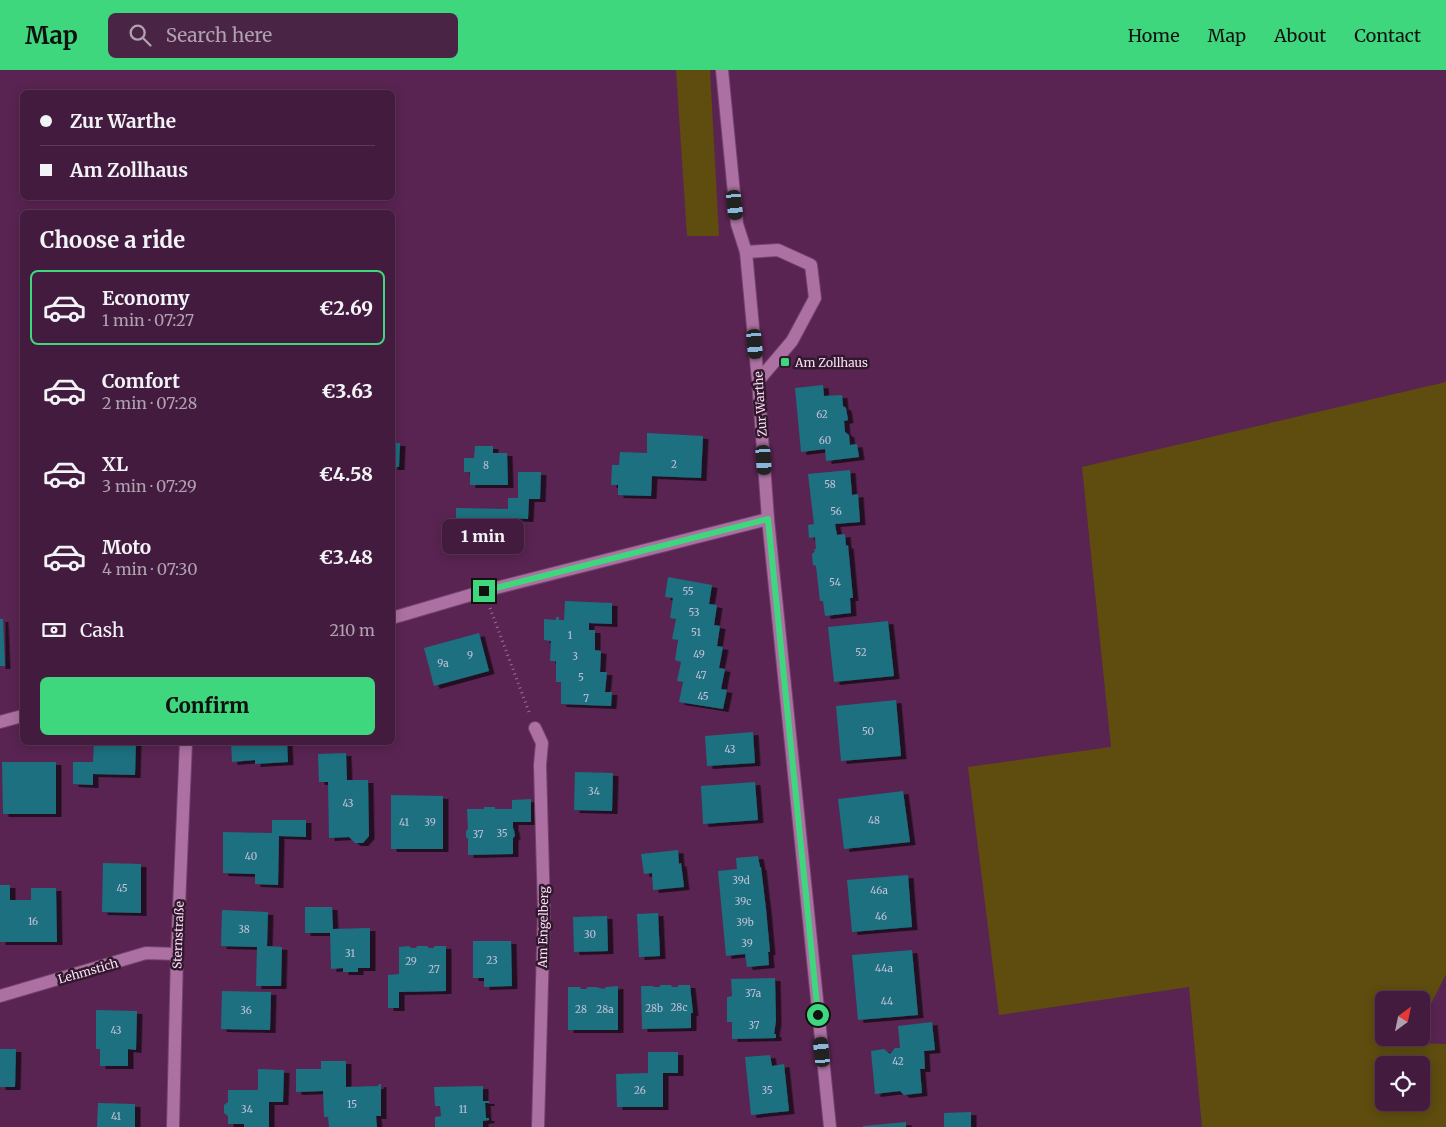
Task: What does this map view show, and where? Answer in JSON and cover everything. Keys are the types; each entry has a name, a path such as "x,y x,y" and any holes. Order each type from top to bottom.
{"street":[{"name":"Zur Warthe","path":"722,70 737,224 746,252 768,519 830,1127"},
{"path":"746,252 778,250 811,265 815,298 792,341 758,382"},
{"path":"395,617 484,591 768,519"},
{"path":"0,722 20,717"},
{"name":"Am Engelberg","path":"535,728 542,743 540,765 544,911 538,1127"},
{"name":"Sternstraße","path":"173,1127 177,954 186,745"},
{"name":"Lehmstich","path":"0,996 146,953 177,954"}],"path":[{"path":"484,591 535,728"}],"shaded area":[{"path":"676,70 710,70 719,236 687,236"},
{"path":"1446,382 1446,974 1430,1006 1430,991 1375,991 1375,1046 1430,1046 1430,1044 1446,1044 1446,1127 1202,1127 1189,987 999,1015 968,767 1111,747 1082,467"}],"building":[{"path":"823,385 824,396 842,395 843,406 846,408 848,420 844,421 845,432 849,435 850,445 857,444 859,457 826,461 825,449 801,452 795,388"},
{"path":"647,433 703,436 701,478 652,476 651,496 618,495 618,485 611,485 612,465 619,465 620,452 647,453"},
{"path":"395,443 400,443 399,467 395,467"},
{"path":"475,446 493,446 493,453 507,453 508,485 470,485 470,472 464,472 464,458 474,458"},
{"path":"850,470 852,495 858,494 860,522 835,524 837,535 845,534 846,546 848,545 853,598 850,598 851,613 825,616 823,601 820,601 816,566 813,565 812,554 815,551 814,549 816,549 815,537 809,538 808,525 814,524 808,474"},
{"path":"518,472 541,472 540,499 529,499 528,519 508,518 507,549 462,548 463,532 456,532 456,508 508,509 508,498 518,498"},
{"path":"668,577 712,585 709,604 717,605 714,625 720,626 717,646 723,647 719,668 725,669 721,689 727,690 723,709 679,702 683,682 677,681 681,662 675,660 678,640 672,639 676,619 670,618 673,598 665,597"},
{"path":"565,601 612,603 612,624 589,623 589,630 595,630 595,650 601,651 600,672 607,672 605,692 612,692 611,706 561,704 561,682 556,682 556,661 550,661 551,641 544,640 544,619 556,620 556,617 559,617 559,620 564,620"},
{"path":"0,619 3,619 5,666 0,666"},
{"path":"888,621 894,676 834,682 828,627"},
{"path":"479,633 489,671 434,686 424,648"},
{"path":"896,700 901,756 841,761 836,706"},
{"path":"753,732 755,763 707,766 705,736"},
{"path":"94,745 136,745 135,775 93,774 93,785 73,784 73,762 93,762"},
{"path":"231,745 287,745 288,762 255,764 255,760 232,762"},
{"path":"346,753 347,780 368,780 369,836 363,843 355,843 349,837 329,838 328,782 319,782 318,754"},
{"path":"2,762 56,762 56,814 3,814"},
{"path":"575,772 613,773 612,811 574,810"},
{"path":"755,782 758,820 703,824 701,786"},
{"path":"903,791 910,842 844,849 838,799"},
{"path":"391,795 443,796 443,849 391,849"},
{"path":"531,799 531,822 513,822 515,836 513,838 513,854 468,855 468,839 466,837 468,829 467,809 495,807 495,809 512,809 512,800"},
{"path":"272,820 306,820 306,837 279,836 278,885 255,884 255,874 223,873 223,832 272,833"},
{"path":"678,850 684,887 653,890 652,873 644,874 641,854"},
{"path":"758,856 766,909 770,952 768,952 769,965 747,967 745,954 726,956 718,871 737,869 736,858"},
{"path":"103,863 141,864 141,913 102,912"},
{"path":"908,875 912,927 852,932 847,880"},
{"path":"0,885 10,885 10,900 31,900 31,888 56,888 57,942 0,942"},
{"path":"305,907 332,907 333,929 370,928 370,968 358,968 358,972 343,972 343,968 331,969 330,933 305,933"},
{"path":"222,910 268,912 267,946 282,947 281,986 256,986 257,947 221,946"},
{"path":"658,913 660,956 639,957 637,914"},
{"path":"607,916 608,951 574,952 573,917"},
{"path":"473,941 511,941 512,986 484,987 484,978 473,978"},
{"path":"409,946 411,948 427,946 433,948 435,946 446,946 446,991 399,992 399,1008 388,1008 388,975 399,974 399,947"},
{"path":"912,950 918,1015 858,1020 852,955"},
{"path":"775,978 776,1021 774,1034 776,1034 776,1038 732,1039 732,1022 727,1022 727,997 732,996 731,979"},
{"path":"661,985 677,987 679,985 690,985 693,1013 691,1013 691,1028 642,1029 641,986 659,987"},
{"path":"618,986 618,1030 568,1030 568,987 586,989 588,987 597,987 604,989 606,987"},
{"path":"222,991 271,992 270,1030 221,1029"},
{"path":"96,1010 137,1011 136,1050 128,1049 128,1066 100,1066 100,1049 96,1049"},
{"path":"932,1022 935,1050 924,1051 925,1069 920,1069 922,1093 904,1095 900,1091 875,1094 871,1051 884,1049 890,1054 895,1048 900,1048 898,1026"},
{"path":"0,1049 16,1049 15,1087 0,1087"},
{"path":"648,1052 678,1052 678,1073 663,1073 663,1107 617,1107 616,1074 648,1073"},
{"path":"770,1055 772,1066 784,1064 789,1111 751,1115 745,1057"},
{"path":"321,1061 346,1061 346,1087 378,1086 381,1084 381,1116 376,1116 377,1127 329,1127 328,1117 324,1117 323,1091 296,1092 296,1069 321,1069"},
{"path":"258,1069 284,1070 283,1102 269,1102 269,1127 244,1127 244,1124 228,1124 228,1116 224,1113 224,1105 228,1102 228,1090 258,1090"},
{"path":"483,1086 483,1101 489,1101 489,1103 485,1103 486,1118 489,1118 489,1120 483,1121 483,1127 435,1127 435,1117 441,1116 440,1106 435,1106 434,1087"},
{"path":"98,1103 135,1104 135,1127 97,1127"},
{"path":"971,1112 971,1127 944,1127 944,1113"},
{"path":"906,1122 906,1127 863,1127 863,1126"}],"place":[{"name":"Am Zollhaus","path":"785,362"}],"route":[{"path":"484,591 768,519 818,1015"}]}
